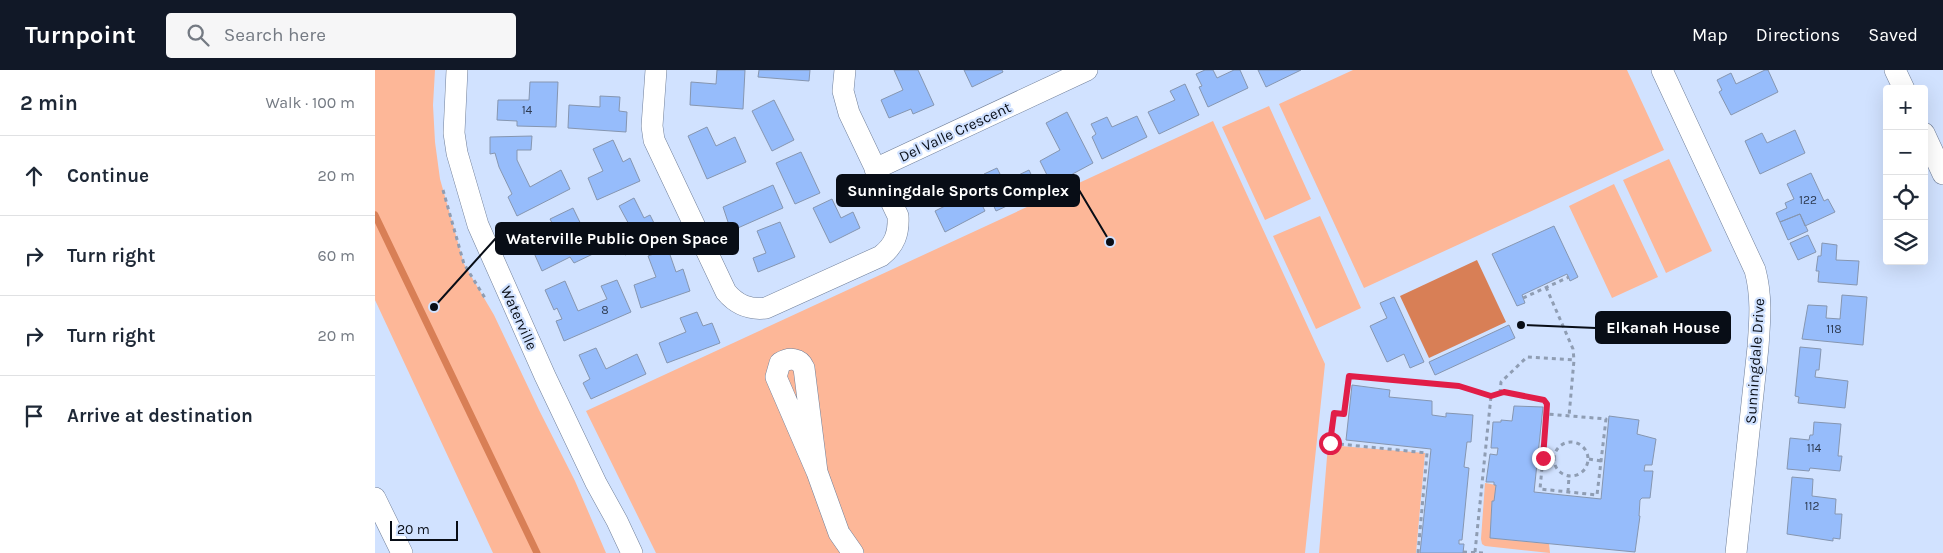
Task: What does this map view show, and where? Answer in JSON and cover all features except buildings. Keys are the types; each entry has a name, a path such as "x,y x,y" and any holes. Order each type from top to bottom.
{"street":[{"name":"Waterville","path":"457,70 453,133 478,225 545,376 632,553"},
{"path":"656,70 652,126 654,140 726,292 732,300 740,305 757,309 766,308 881,256 887,251 896,237 899,226 897,216 849,112 843,91 845,70"},
{"name":"Del Valle Crescent","path":"875,169 1087,70"},
{"name":"Sunningdale Drive","path":"1662,70 1746,251 1760,288 1761,318 1736,553"},
{"path":"1895,70 1901,85"},
{"path":"1928,142 1943,174"},
{"path":"817,472 839,533 853,553"},
{"path":"375,498 381,525 401,553"}],"path":[{"path":"1523,298 1569,277"},
{"path":"1546,288 1573,349 1574,360 1569,416"},
{"path":"1500,393 1501,382 1527,357 1574,360"},
{"path":"1418,553 1427,453 1330,443 1334,413 1344,414 1349,376 1459,386 1491,396 1504,392 1544,400 1547,404 1547,414 1540,489 1597,496 1606,418 1547,414"},
{"path":"1475,552 1491,396"},
{"path":"1566,442 1577,442 1586,449 1589,459 1586,470 1577,476 1566,476 1557,470 1553,459 1557,449 1566,442"},
{"path":"1543,458 1553,459"},
{"path":"1589,459 1601,460"},
{"path":"1568,492 1569,476"},
{"path":"1463,552 1483,553"}],"shaded area":[{"path":"375,70 435,70 433,105 440,179 464,264 494,315 575,481 606,553 493,553 375,300"},
{"path":"1353,70 1627,70 1664,150 1364,288 1279,104"},
{"path":"1269,106 1311,199 1265,220 1222,127"},
{"path":"1213,121 1325,364 1305,553 656,553 586,411"},
{"path":"1669,159 1712,251 1666,273 1623,180"},
{"path":"1614,184 1658,277 1612,298 1569,206"},
{"path":"1320,216 1361,308 1316,329 1273,236"},
{"path":"1477,260 1506,322 1429,358 1400,296"},
{"path":"1328,445 1425,453 1416,553 1319,553"},
{"path":"1485,483 1496,485 1494,501 1492,501 1490,538 1549,544 1550,553 1485,546 1482,544"}],"waterway":[{"path":"375,215 537,553"}],"place":[{"name":"Sunningdale Sports Complex","path":"1110,242"},
{"name":"Waterville Public Open Space","path":"434,307"},
{"name":"Elkanah House","path":"1521,325"}],"route":[{"path":"1330,443 1334,413 1344,414 1349,376 1459,386 1491,396 1504,392 1544,400 1547,404 1543,458"}]}
